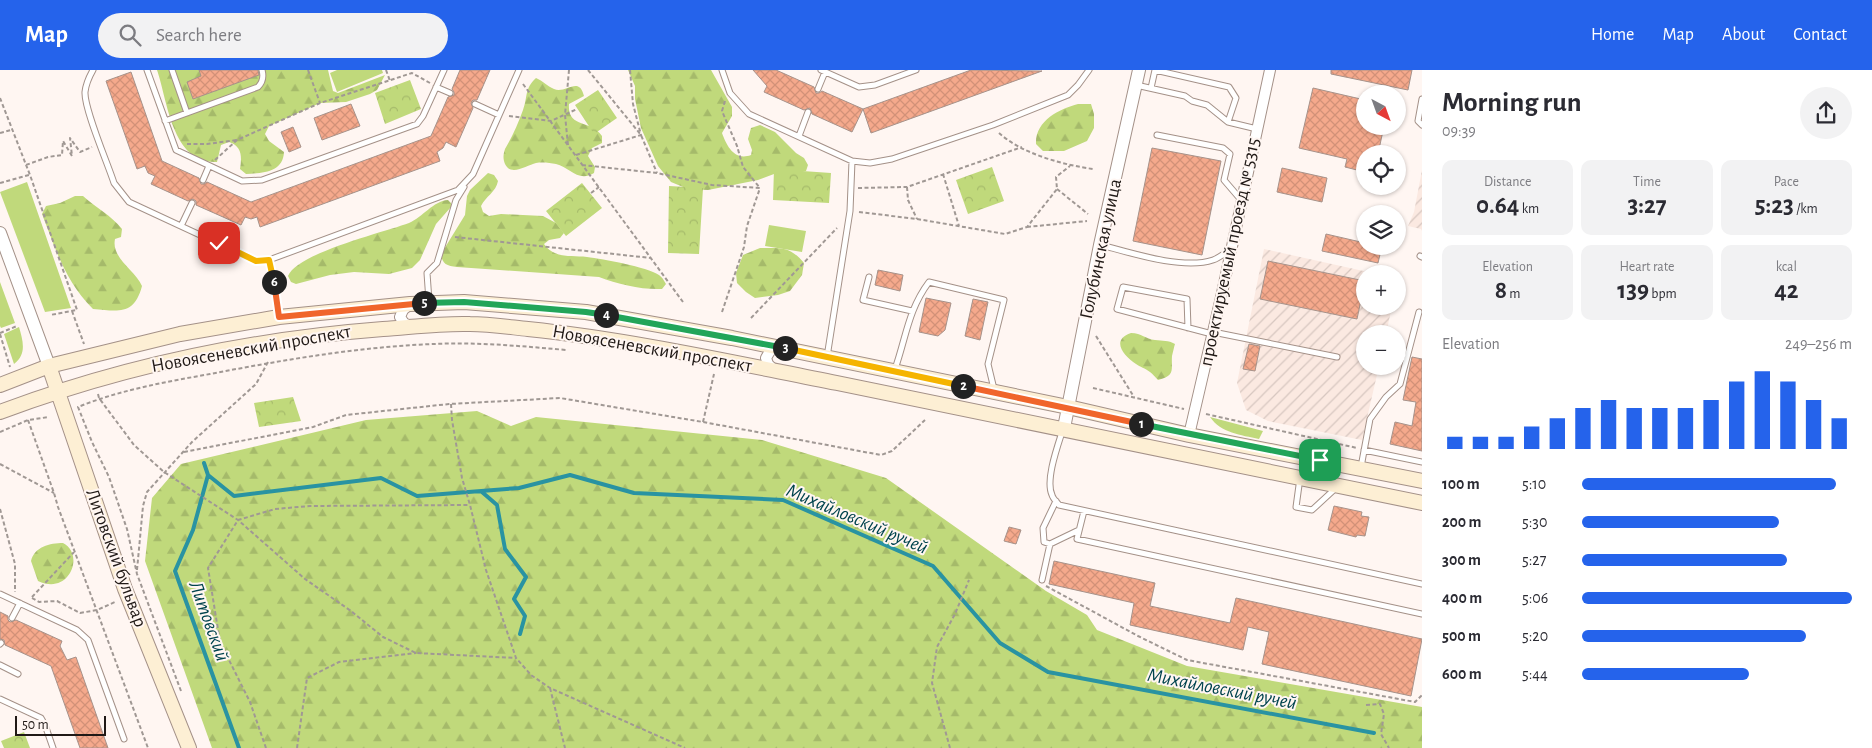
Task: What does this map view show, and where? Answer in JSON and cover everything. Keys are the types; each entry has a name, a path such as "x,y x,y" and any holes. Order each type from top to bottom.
{"main road":[{"name":"Новоясеневский проспект","path":"0,385 49,366 180,334 279,317 385,306 464,302 586,312 778,347 1189,435 1422,481"},
{"name":"Новоясеневский проспект","path":"0,412 58,391 134,369 202,354 339,332 470,324 581,334 774,370 1422,503"},
{"name":"Литовский бульвар","path":"49,366 125,589 189,748"}],"street":[{"name":"Голубинская улица","path":"1064,428 1100,245 1139,70"},
{"name":"проектируемый проезд № 5315","path":"1189,435 1232,250 1270,70"},
{"path":"0,233 49,366"},
{"path":"410,304 403,310 400,317 404,323 412,327"},
{"path":"385,306 396,317 394,324 386,329"},
{"path":"774,370 768,364 766,358 770,351 778,347"}],"lane":[{"path":"94,70 88,79 85,94 88,108 114,183 129,202 256,261 269,260 458,190 473,174 518,72"},
{"path":"147,70 176,150 242,181 262,180 417,124 423,116 444,70"},
{"path":"172,70 187,112"},
{"path":"165,121 258,87 262,82 262,70"},
{"path":"722,70 730,93 749,114 852,161 870,163 892,159 993,126 1068,95 1078,86 1089,70"},
{"path":"818,89 823,71 859,87 866,87 916,70"},
{"path":"1151,88 1156,70 1229,87 1236,98 1228,122"},
{"path":"1136,84 1185,96 1192,101 1207,105 1228,122 1257,129"},
{"path":"436,87 450,93"},
{"path":"1422,99 1418,121 1422,125"},
{"path":"475,104 499,115"},
{"path":"799,136 808,112"},
{"path":"1157,135 1222,148 1230,154 1224,180 1242,201"},
{"path":"827,357 850,211 852,161"},
{"path":"203,180 209,166"},
{"path":"429,303 426,273 437,263 456,200 466,182"},
{"path":"181,226 192,203"},
{"path":"1100,245 1156,259 1192,262 1213,260 1232,250"},
{"path":"269,260 279,317"},
{"path":"869,276 863,300 912,311"},
{"path":"894,372 912,311 918,297 929,282 1004,300 988,364 994,392"},
{"path":"1188,328 1187,299 1123,287 1117,309 1188,328 1337,357"},
{"path":"1360,468 1370,419 1386,397 1400,384 1420,312"},
{"path":"1064,428 1058,445 1050,483 1052,495 1059,505 1422,584"},
{"path":"1364,450 1422,462"},
{"path":"1300,478 1296,507 1312,510 1339,486"},
{"path":"1056,501 1043,528 1044,542 1050,544 1079,530"},
{"path":"1084,511 1077,539 1422,614"},
{"path":"1042,580 1050,544"},
{"path":"0,594 77,630 88,640 124,739"},
{"path":"12,618 20,603"},
{"path":"0,665 18,674"},
{"path":"0,698 41,718 53,748"}],"path":[{"path":"308,70 320,103"},
{"path":"386,70 390,80"},
{"path":"569,70 565,115 569,146"},
{"path":"588,70 641,135"},
{"path":"630,70 633,104 641,135 657,173"},
{"path":"518,72 551,122 683,302"},
{"path":"172,140 190,145 237,140 320,103 412,73 436,87"},
{"path":"730,93 723,103 722,111 744,168 760,188"},
{"path":"0,98 30,175 77,310 50,315"},
{"path":"499,115 551,122 577,109"},
{"path":"993,126 1000,135 1022,147 1070,166 1094,169"},
{"path":"0,133 11,130"},
{"path":"576,155 641,135"},
{"path":"26,165 48,157 62,155 63,141 72,156 70,138 80,152 100,144"},
{"path":"209,166 237,140"},
{"path":"852,188 907,187 1022,147"},
{"path":"582,164 657,173 712,185 760,188"},
{"path":"1027,227 1057,189 1056,177 1070,166"},
{"path":"943,174 960,227"},
{"path":"0,183 30,175"},
{"path":"591,193 599,187"},
{"path":"907,187 908,200 917,219"},
{"path":"722,312 744,246 747,226 760,188"},
{"path":"1057,189 1088,214"},
{"path":"751,318 833,235 850,211 917,219 1005,234 1027,227 1087,221"},
{"path":"445,237 472,238 651,258"},
{"path":"72,311 84,346"},
{"path":"12,374 0,333 18,326"},
{"path":"1096,336 1134,397"},
{"path":"182,693 136,575 127,529 109,476 92,442 78,407 99,398 140,387 268,362 366,350 433,344 494,344 566,350"},
{"path":"136,575 143,506 147,492 192,442 256,384 268,362"},
{"path":"703,422 714,374"},
{"path":"1093,388 1364,450"},
{"path":"98,394 134,445 164,472 238,520 306,579 384,637 416,653"},
{"path":"184,452 313,427 346,415 451,404 560,398 881,455 892,450 925,420"},
{"path":"451,404 462,478 486,570 516,658 531,675 550,688 685,748"},
{"path":"0,432 28,420 49,418"},
{"path":"28,420 58,507 148,748"},
{"path":"0,464 54,493"},
{"path":"266,748 250,702 220,642 208,568 238,520 275,509 310,506 470,505"},
{"path":"0,509 15,564 16,588 13,600"},
{"path":"20,603 32,598 75,551"},
{"path":"950,748 932,683 937,647 955,614 970,580"},
{"path":"1042,580 1048,588 1187,660 1415,702 1422,695"},
{"path":"32,598 39,602 57,601 80,613 97,610 117,600"},
{"path":"297,748 307,678 339,662 416,653 516,658"},
{"path":"550,688 565,748"},
{"path":"1366,705 1380,704 1384,714 1381,734 1389,748"}],"shaded area":[{"path":"1422,170 1422,231 1421,229 1408,226 1414,212"},
{"path":"1264,249 1356,269 1356,315 1390,315 1388,325 1356,325 1356,375 1377,375 1362,440 1268,421 1246,410 1237,383"}],"green space":[{"path":"157,70 328,70 333,91 338,93 385,75 377,90 370,94 346,102 320,103 269,126 265,134 269,141 284,152 283,159 280,164 271,170 246,174 240,169 241,156 239,149 229,142 221,145 217,162 202,160 190,153 174,129"},
{"path":"337,70 382,70 383,73 337,92 330,73"},
{"path":"628,70 711,70 732,107 732,116 722,133 732,152 740,156 751,155 752,150 748,139 751,128 760,125 775,132 796,153 804,158 808,165 806,171 774,174 758,180 708,190 688,189 671,182 658,166 641,128 635,99 635,86"},
{"path":"536,78 554,89 559,90 575,86 582,90 584,96 569,104 569,112 576,121 592,127 602,136 602,143 592,148 588,156 595,167 594,173 583,176 556,164 549,163 536,163 515,170 511,170 505,164 503,157 505,149 525,105 528,90"},
{"path":"410,80 421,109 385,124 375,93"},
{"path":"598,90 617,118 594,134 575,105"},
{"path":"1078,104 1091,104 1094,114 1094,128 1087,141 1064,151 1043,151 1036,144 1039,129 1056,113"},
{"path":"992,167 1004,201 968,214 956,180"},
{"path":"774,169 831,173 829,203 773,200"},
{"path":"488,173 494,175 498,181 481,206 483,212 489,216 501,214 543,216 556,223 564,233 560,238 549,240 544,244 553,252 635,266 659,275 666,284 662,289 646,289 599,277 457,267 446,264 441,254 465,215 467,196 470,190"},
{"path":"27,182 71,308 45,312 0,192"},
{"path":"582,183 602,208 566,236 546,211"},
{"path":"669,186 703,188 699,254 668,253"},
{"path":"75,196 83,196 122,229 121,237 115,239 117,252 142,286 139,296 134,303 124,310 93,309 75,287 62,264 42,214 46,206 60,203"},
{"path":"448,200 451,203 451,207 436,224 420,260 412,268 389,274 354,272 330,275 296,284 291,282 288,276 295,267 307,259 343,244 409,223 438,203"},
{"path":"769,225 806,231 802,252 765,246"},
{"path":"760,248 785,249 794,253 804,263 802,275 790,291 778,295 755,298 737,283 736,273 743,255"},
{"path":"0,282 15,323 1,328 0,326"},
{"path":"19,327 23,347 21,356 14,364 4,334"},
{"path":"1131,333 1175,344 1171,371 1168,376 1158,380 1148,371 1131,361 1124,353 1120,344 1121,340"},
{"path":"293,397 301,421 259,427 254,403"},
{"path":"477,411 511,426 536,417 762,440 886,478 1046,591 1087,615 1097,630 1187,666 1422,707 1422,748 212,748 145,561 152,498 181,464 366,420"},
{"path":"1210,417 1263,431 1259,439 1238,434 1220,427"},
{"path":"63,543 70,548 73,556 71,572 58,583 49,584 38,581 31,561 35,552 43,547"},
{"path":"24,732 30,748 4,748 1,741"}],"building":[{"path":"199,70 258,70 259,75 193,99 187,82 201,76"},
{"path":"460,70 490,70 477,100 473,100 471,103 473,108 456,147 446,142 443,148 437,152 440,161 260,227 257,217 251,219 245,217 241,225 196,205 196,201 193,199 188,201 151,184 155,176 148,173 145,166 137,169 106,81 131,72 162,161 199,178 201,184 207,182 251,202 431,136 448,97 454,95 452,89"},
{"path":"753,70 776,70 814,87 816,93 822,91 863,109 852,132 812,114 810,108 804,110 764,92 767,86"},
{"path":"971,70 1042,71 871,133 863,109"},
{"path":"1331,70 1412,70 1408,90 1406,90 1406,85 1384,85 1331,74"},
{"path":"1313,88 1356,98 1356,135 1382,135 1380,145 1356,145 1356,170 1345,167 1347,159 1299,148"},
{"path":"351,104 360,126 322,140 314,118"},
{"path":"293,127 301,147 289,152 281,132"},
{"path":"1152,148 1221,161 1202,255 1133,241"},
{"path":"1282,168 1327,178 1322,202 1277,192"},
{"path":"1326,234 1356,241 1356,255 1380,255 1378,263 1322,251"},
{"path":"1268,261 1356,279 1356,315 1358,315 1357,319 1260,299"},
{"path":"878,270 903,275 900,291 875,285"},
{"path":"926,298 951,303 945,330 938,336 919,332"},
{"path":"973,299 988,302 980,340 965,336"},
{"path":"1249,344 1260,346 1255,371 1243,369"},
{"path":"1412,357 1422,359 1422,451 1390,444 1395,422 1412,426 1416,402 1403,400"},
{"path":"1334,506 1362,512 1361,516 1369,517 1365,536 1357,535 1356,537 1328,530"},
{"path":"1009,527 1021,530 1016,544 1004,541"},
{"path":"1054,561 1155,583 1150,606 1230,623 1236,598 1422,639 1411,696 1262,664 1269,632 1248,627 1243,650 1130,625 1134,603 1049,584"},
{"path":"0,612 8,616 10,622 16,620 62,641 60,646 67,660 76,657 108,748 80,748 51,666 5,645 4,640 0,639"}],"waterway":[{"path":"204,463 208,475"},
{"name":"Михайловский ручей","path":"208,475 234,496 381,478 417,496 519,488 570,475 634,493 783,500 933,566 1000,643 1048,672 1374,733"},
{"name":"Литовский","path":"208,475 193,530 175,571 239,748"},
{"path":"482,492 497,505 505,549 526,577 514,599 525,616 520,634"}],"route":[{"path":"219,243 256,261 269,260 279,317 410,304 464,302 586,312 778,347 1189,435 1320,460"}]}
